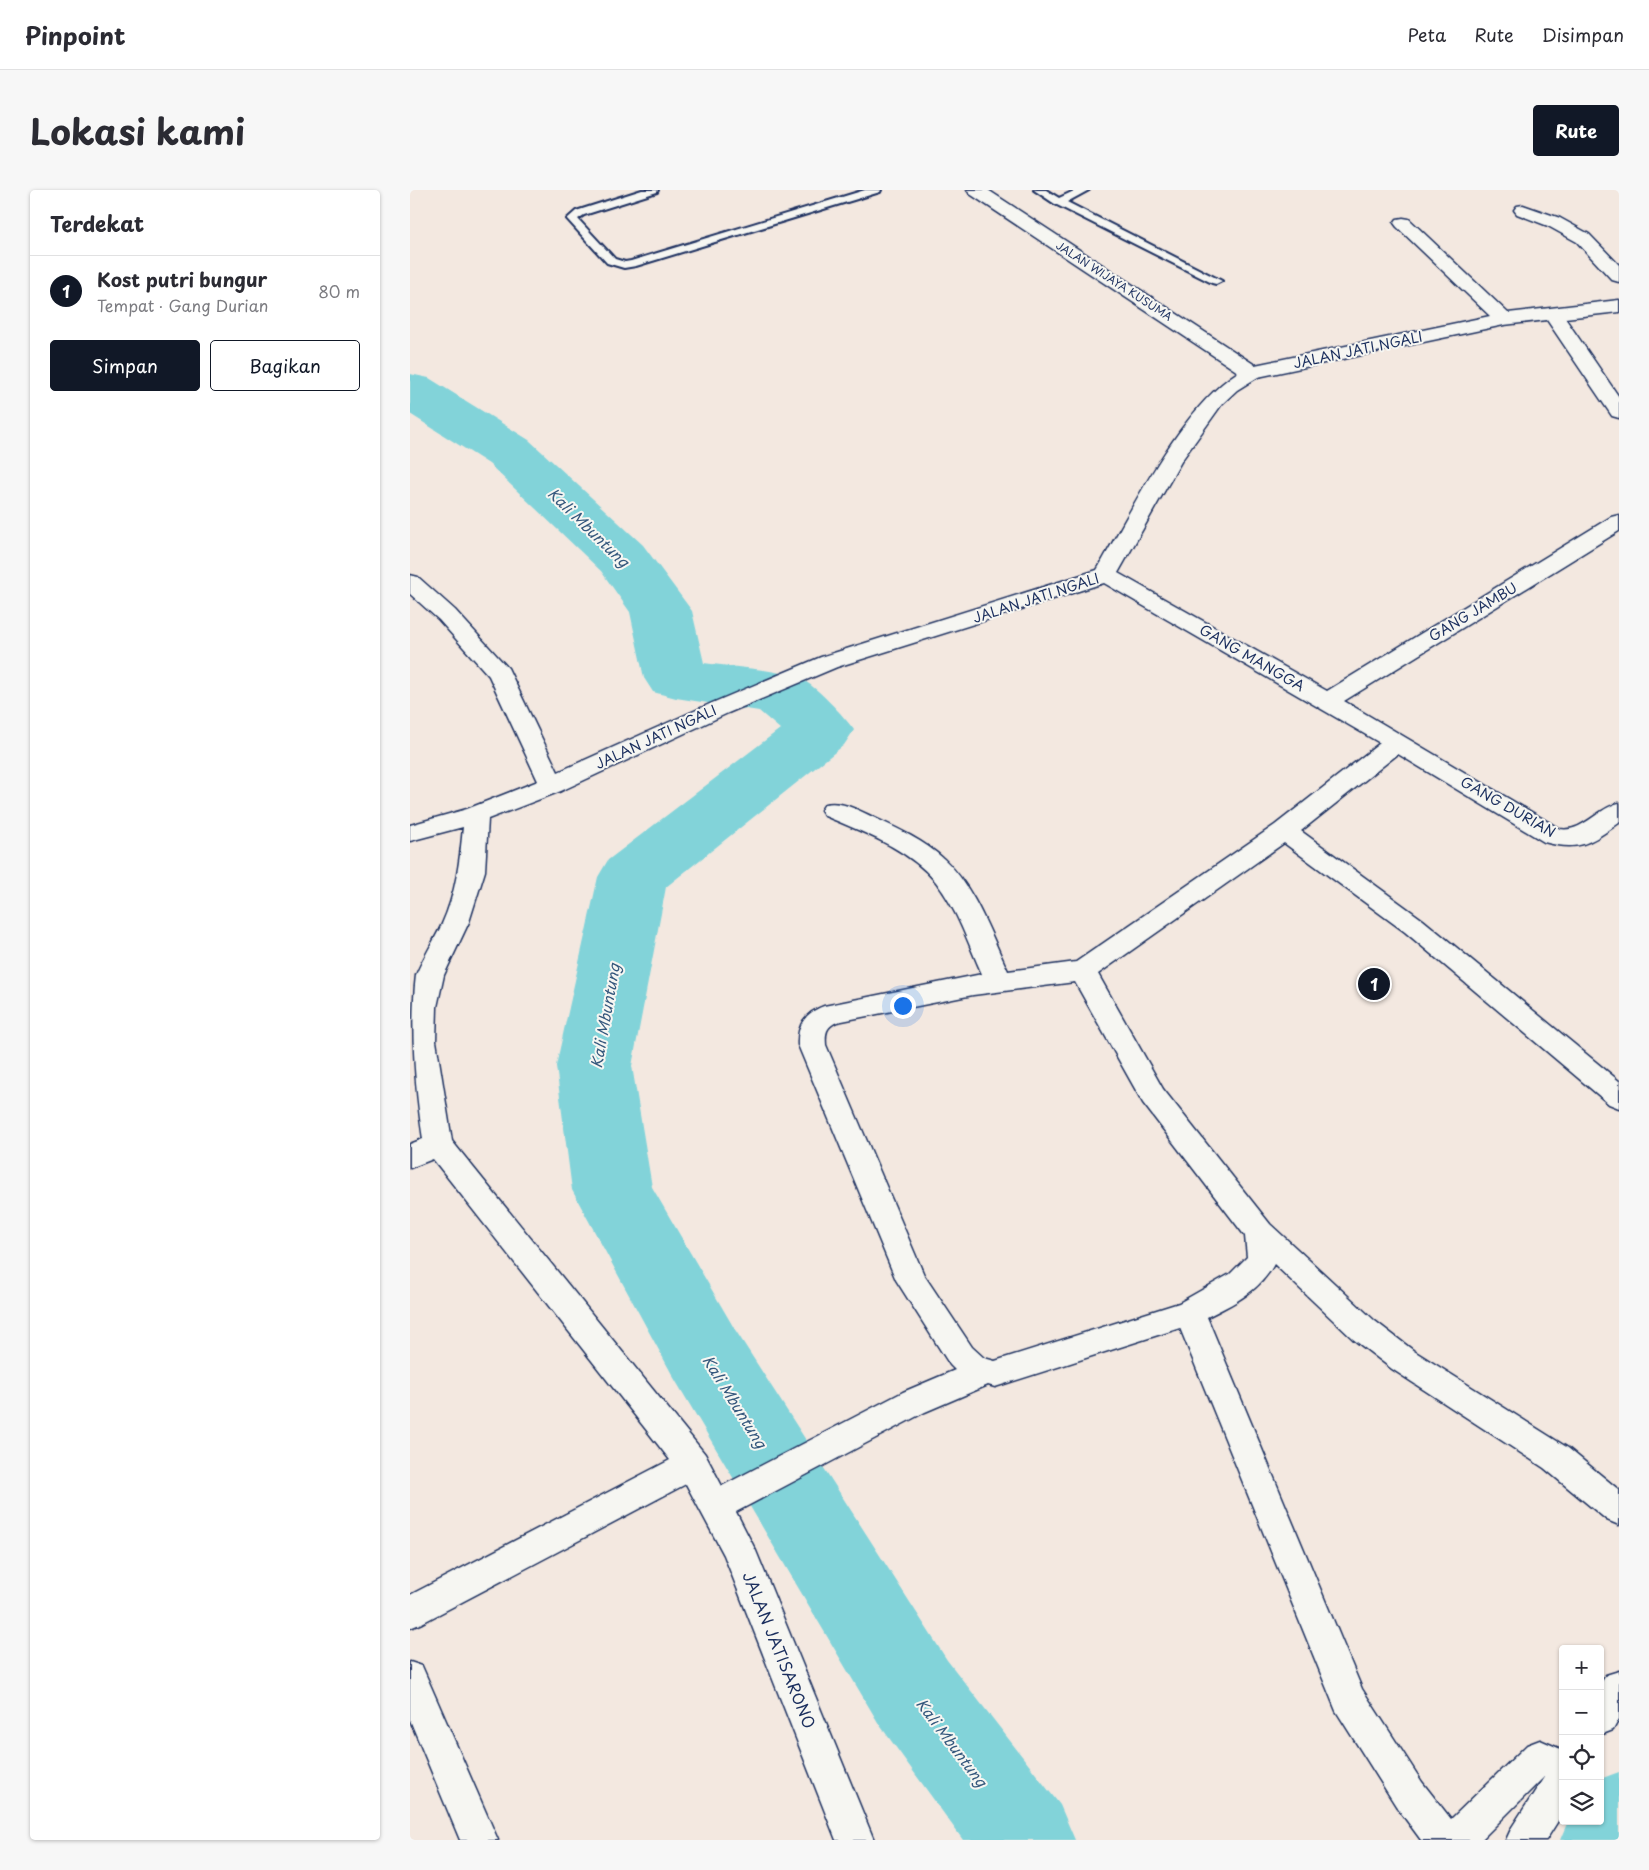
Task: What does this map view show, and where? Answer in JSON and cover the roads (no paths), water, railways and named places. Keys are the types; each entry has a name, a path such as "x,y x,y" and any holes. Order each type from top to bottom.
{"street":[{"name":"JALAN WIJAYA KUSUMA","path":"976,190 1252,372"},
{"path":"1523,210 1554,222 1583,238 1619,276"},
{"path":"1403,223 1504,319"},
{"name":"JALAN JATI NGALI","path":"410,834 476,815 552,785 720,708 829,662 1106,575 1172,459 1215,400 1230,386 1252,372 1504,319 1619,306"},
{"path":"1553,314 1619,412"},
{"name":"GANG JAMBU","path":"1327,701 1619,522"},
{"name":"GANG MANGGA","path":"1106,575 1398,742"},
{"path":"410,582 447,615 500,673 552,785"},
{"path":"1258,1232 1262,1247 1261,1260 1249,1277 1189,1312 995,1374 974,1368 961,1356 911,1280 812,1045 812,1025 822,1017 834,1013 914,996 999,981 1083,971 1284,831 1398,742"},
{"name":"GANG DURIAN","path":"1398,742 1553,836 1569,839 1582,836 1619,811"},
{"path":"834,810 878,828 917,852 944,874 962,901 999,981"},
{"path":"410,1157 438,1144 422,1041 424,1007 430,976 456,922 472,871 476,815"},
{"path":"1284,831 1414,926 1619,1097"},
{"path":"1083,971 1153,1096 1258,1232 1323,1293 1387,1348 1556,1458 1619,1510"},
{"name":"JALAN JATISARONO","path":"438,1144 693,1464 728,1500 739,1551 855,1840"},
{"path":"1189,1312 1349,1699 1409,1794 1444,1840"},
{"path":"728,1500 914,1402 985,1372"},
{"path":"410,1612 693,1464"},
{"path":"410,1678 479,1840"},
{"path":"1604,1711 1619,1687"},
{"path":"1455,1840 1540,1757 1559,1766"},
{"path":"1525,1840 1559,1786"}],"lane":[{"path":"653,190 580,213 572,218 611,261 624,265 876,190"},
{"path":"1039,190 1059,202 1216,281"},
{"path":"1059,202 1084,190"}],"waterway":[{"name":"Kali Mbuntung","path":"410,390 509,452 622,558 661,611 676,678 779,694 821,730 633,877 594,1066 612,1190 704,1353 913,1692 1024,1840"},
{"path":"1590,1840 1619,1800"}],"place":[{"name":"Kost putri bungur","path":"1374,984"}]}
